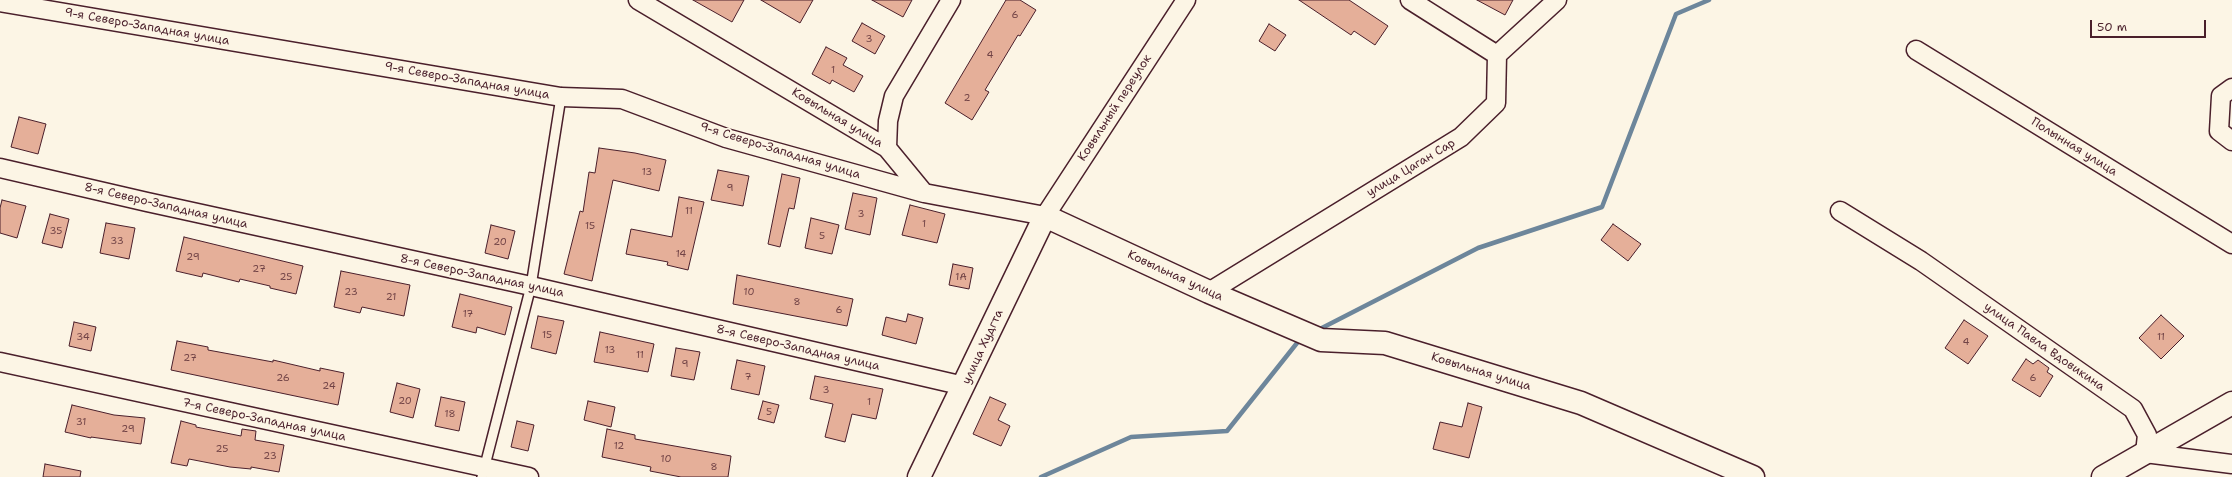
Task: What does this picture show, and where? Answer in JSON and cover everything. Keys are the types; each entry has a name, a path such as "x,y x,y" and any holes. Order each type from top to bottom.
{"street":[{"name":"Ковыльная улица","path":"638,0 887,148 924,193 1045,216 1209,292 1321,340 1385,343 1581,403 1753,477"},
{"path":"887,148 888,121 894,96 951,0"},
{"name":"Ковыльный переулок","path":"1045,216 1186,0"},
{"path":"1410,0 1497,55 1557,0"},
{"name":"9-я Северо-Западная улица","path":"0,2 561,97 622,99 726,138 924,193"},
{"name":"Полынная улица","path":"1916,50 2232,244"},
{"name":"улица Цаган Сар","path":"1209,292 1461,137 1496,103 1497,55"},
{"path":"2232,88 2220,96 2219,131 2232,141"},
{"name":"8-я Северо-Западная улица","path":"0,168 147,202 531,286 964,386"},
{"name":"улица Павла Вдовикина","path":"1840,211 1921,261 2134,409 2147,435 2144,453"},
{"name":"улица Худгта","path":"919,477 1045,216"},
{"name":"7-я Северо-Западная улица","path":"0,362 483,472 529,477"},
{"path":"2103,477 2232,403"},
{"path":"2144,453 2232,464"}],"lane":[{"path":"483,472 531,286 561,97"}],"building":[{"path":"693,0 744,0 732,22"},
{"path":"761,0 813,0 800,23"},
{"path":"872,0 912,0 903,17"},
{"path":"1006,0 1020,0 1036,10 1020,36 1018,35 985,90 989,92 972,120 945,103"},
{"path":"1299,0 1349,0 1388,26 1375,45 1354,31 1351,35"},
{"path":"1477,0 1513,0 1505,15"},
{"path":"862,23 885,36 875,54 852,41"},
{"path":"1269,24 1286,35 1275,51 1259,41"},
{"path":"826,47 847,58 843,65 863,76 854,92 832,80 830,84 812,74"},
{"path":"19,117 46,124 38,154 11,147"},
{"path":"599,148 635,153 666,160 659,191 613,180 592,281 564,274 580,211 583,212 589,172 595,173"},
{"path":"718,170 749,176 743,206 711,200"},
{"path":"782,174 800,178 794,209 789,208 780,247 768,244"},
{"path":"853,193 877,198 870,235 845,229"},
{"path":"679,197 704,202 688,270 667,265 668,262 626,254 631,229 672,237"},
{"path":"2,200 26,206 17,238 0,233 0,208"},
{"path":"910,205 945,214 937,243 902,235"},
{"path":"50,214 69,219 62,248 42,243"},
{"path":"811,218 839,225 832,254 805,248"},
{"path":"106,223 135,228 129,259 100,253"},
{"path":"1613,224 1641,244 1628,261 1601,240"},
{"path":"491,225 515,231 508,259 485,253"},
{"path":"184,237 303,266 296,294 240,279 239,282 203,273 202,277 176,271"},
{"path":"953,264 973,268 969,289 949,285"},
{"path":"341,271 410,285 404,316 362,307 360,313 334,307"},
{"path":"737,275 853,299 847,326 733,304"},
{"path":"460,294 512,307 505,335 477,327 476,333 452,327"},
{"path":"908,314 923,318 916,344 882,335 886,317 906,322"},
{"path":"2161,315 2184,336 2161,359 2139,338"},
{"path":"538,316 564,321 556,354 531,348"},
{"path":"1964,320 1988,336 1968,364 1945,348"},
{"path":"74,322 96,327 91,351 69,346"},
{"path":"600,332 654,344 648,372 594,362"},
{"path":"177,341 208,347 208,350 273,362 273,360 320,371 320,368 344,373 338,405 171,370"},
{"path":"676,348 700,352 694,380 671,376"},
{"path":"2026,359 2033,364 2038,360 2049,368 2047,372 2053,376 2040,397 2012,380"},
{"path":"737,360 765,366 759,395 731,389"},
{"path":"815,376 883,389 876,419 852,414 845,442 825,437 833,404 810,399"},
{"path":"397,383 420,389 413,418 390,412"},
{"path":"441,397 465,402 459,431 435,426"},
{"path":"990,397 1006,404 998,420 1010,426 1001,446 973,434"},
{"path":"588,401 615,407 611,427 584,420"},
{"path":"763,401 779,405 774,423 758,419"},
{"path":"1468,403 1482,407 1469,458 1433,449 1440,422 1462,427"},
{"path":"72,405 114,415 145,418 141,444 91,438 65,432"},
{"path":"181,421 196,425 196,427 241,436 242,429 256,431 255,440 284,445 279,472 251,467 251,469 230,467 189,459 187,466 171,463"},
{"path":"517,421 534,425 528,451 511,447"},
{"path":"607,429 635,435 635,439 731,456 728,477 681,477 650,471 651,467 602,457"},
{"path":"45,464 81,471 80,477 43,477"}],"waterway":[{"path":"1316,331 1478,248 1602,207 1676,14 1709,0"},
{"path":"1041,477 1131,437 1227,431 1301,338"}]}
